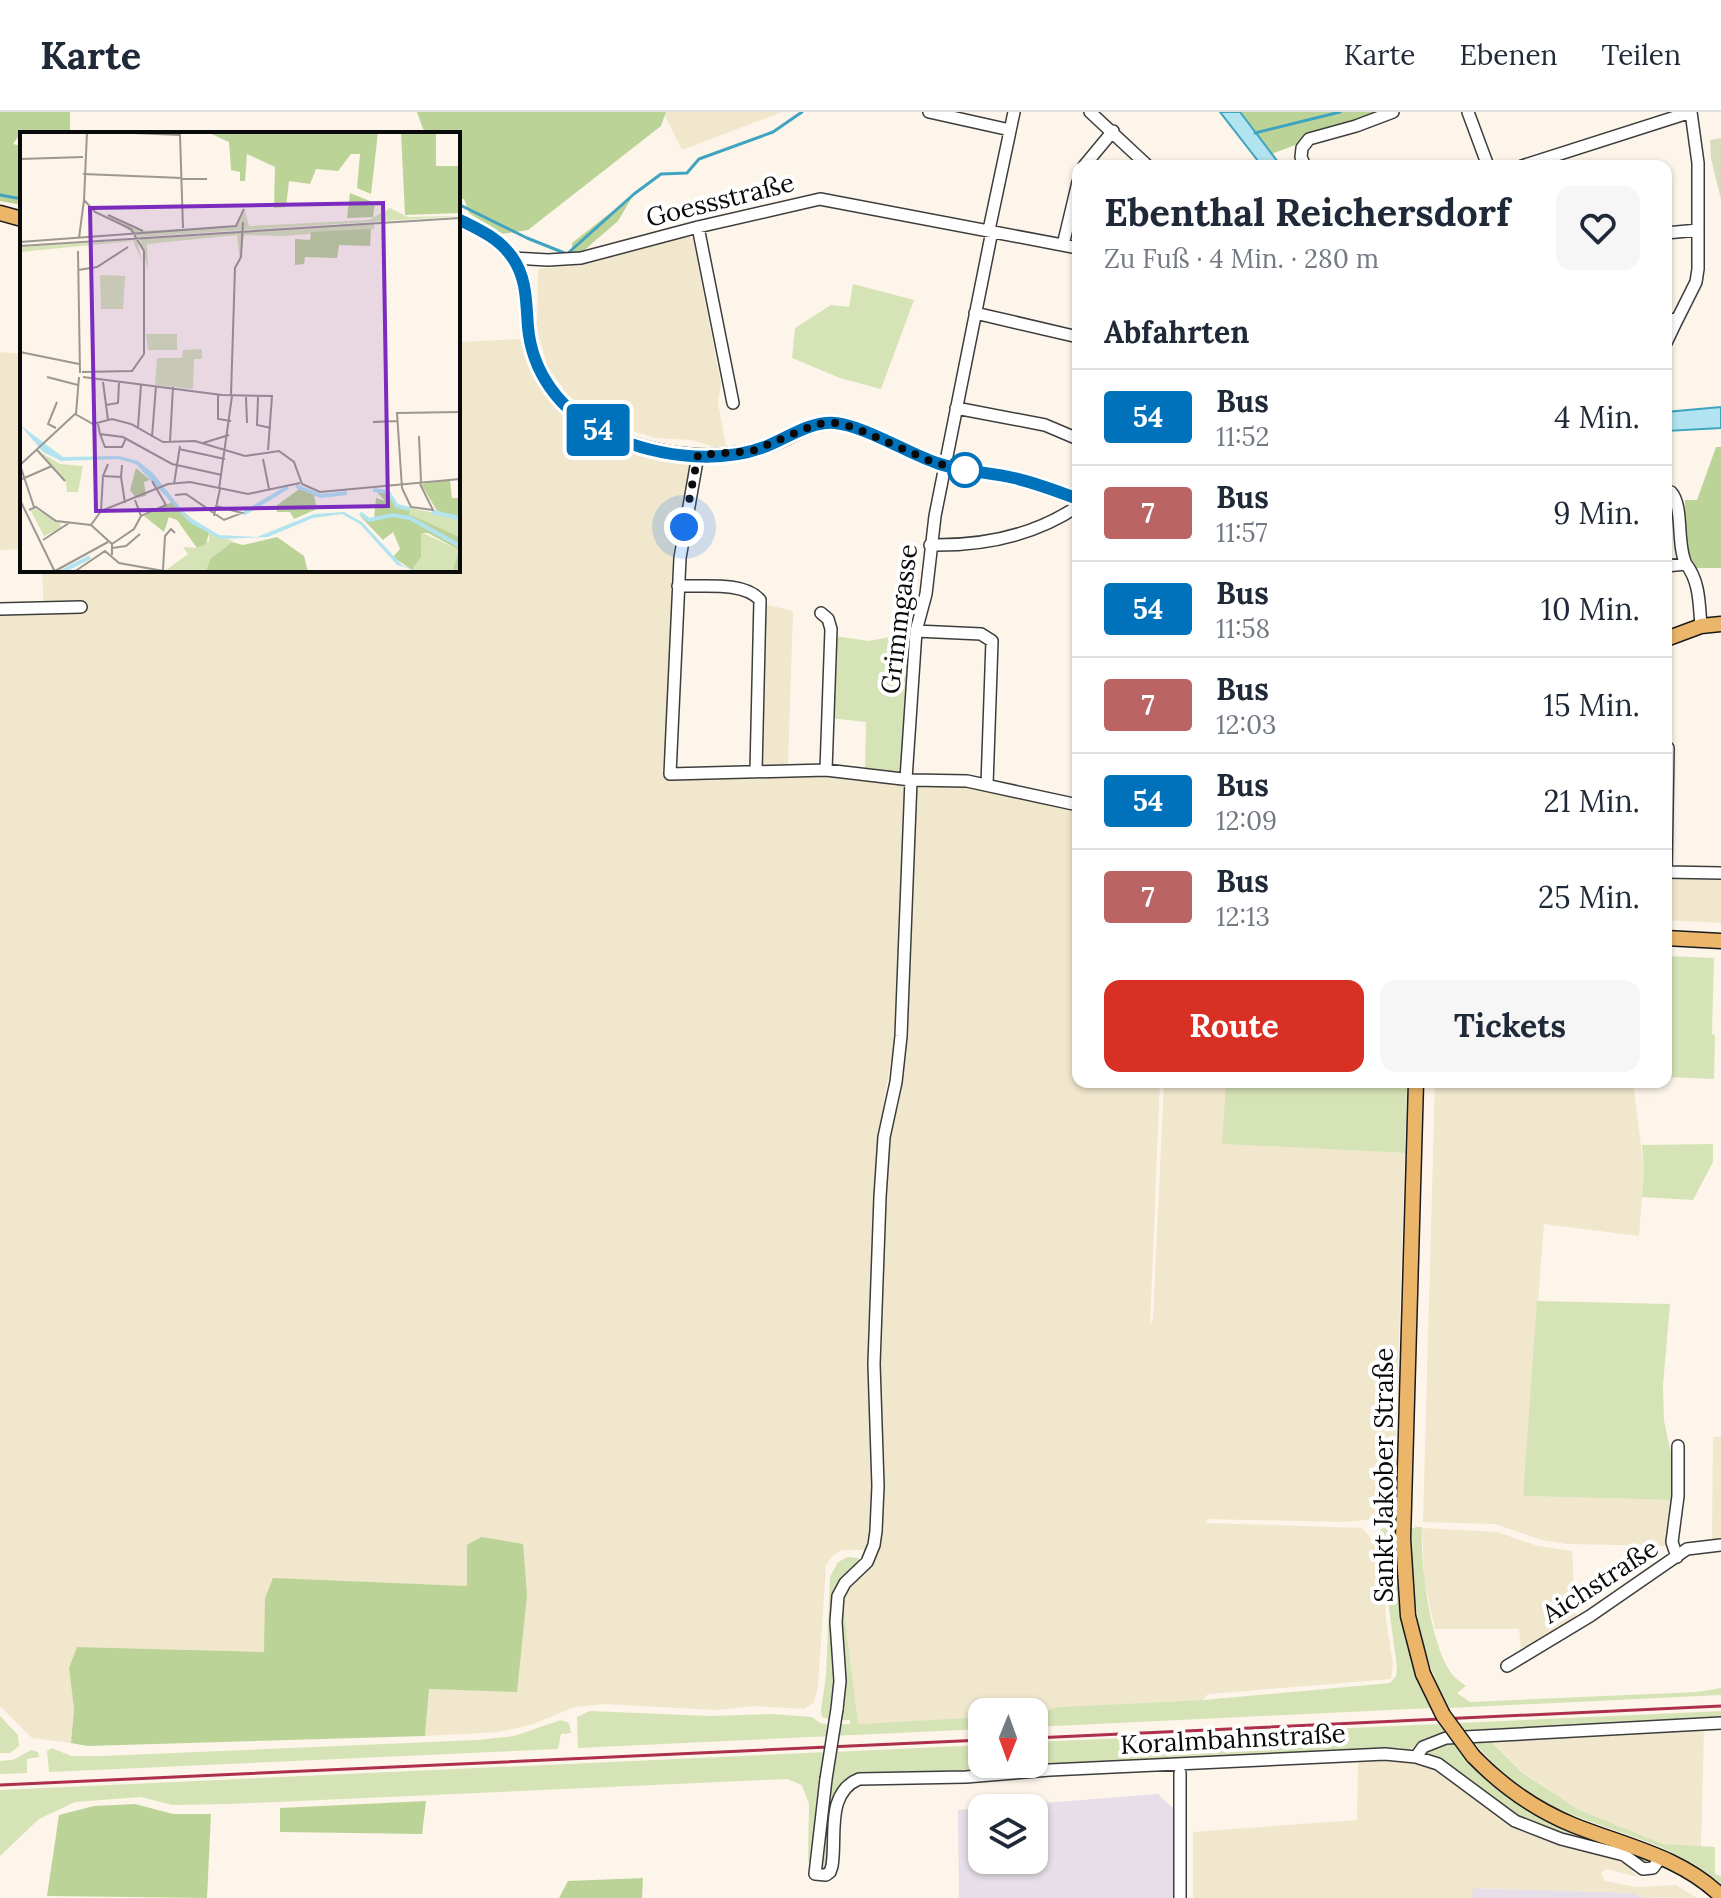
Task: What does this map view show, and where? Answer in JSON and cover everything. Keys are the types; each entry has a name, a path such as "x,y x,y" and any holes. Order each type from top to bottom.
{"main road":[{"path":"0,213 20,218"},
{"path":"460,220 488,234 513,258 525,289 528,330 534,357 546,382 568,410 590,426 619,440 656,451 698,455 752,451 817,424 835,423 853,427 946,466 1013,478 1072,497"},
{"path":"1672,637 1701,626 1721,624"},
{"path":"1672,938 1721,941"},
{"name":"Sankt Jakober Straße","path":"1416,1088 1403,1539 1408,1616 1423,1674 1443,1715 1473,1756 1503,1785 1537,1808 1570,1824 1661,1857 1692,1872 1721,1896"}],"street":[{"path":"929,112 1010,130"},
{"name":"Grimmgasse","path":"815,1874 840,1688 836,1622 838,1596 845,1583 867,1562 876,1531 878,1486 874,1364 880,1197 884,1137 896,1082 901,1036 908,780 916,631 926,594 930,545 1014,112"},
{"path":"1090,112 1142,160"},
{"path":"1302,160 1302,148 1309,139 1393,112"},
{"path":"1468,112 1486,160"},
{"path":"1556,160 1691,112 1698,163 1697,277 1672,319"},
{"path":"1089,160 1113,131"},
{"name":"Goessstraße","path":"513,258 581,258 820,199 1072,247"},
{"path":"1063,245 1072,207"},
{"path":"698,227 733,403"},
{"path":"1672,232 1698,230"},
{"path":"975,313 1072,336"},
{"path":"956,408 1045,425 1072,436"},
{"path":"698,455 681,547 670,774 826,770 908,780 967,781 1072,804"},
{"path":"1672,494 1677,500 1679,546 1697,586 1701,626"},
{"path":"930,545 972,544 1031,531 1072,510"},
{"path":"1672,565 1686,564"},
{"path":"678,586 732,588 755,594 760,600 756,771"},
{"path":"0,609 81,607"},
{"path":"821,613 828,619 831,629 826,770"},
{"path":"916,631 981,634 992,641 987,785"},
{"path":"1672,872 1721,873"},
{"path":"1677,1557 1672,1542 1678,1496 1678,1446"},
{"name":"Aichstraße","path":"1507,1666 1590,1616 1687,1549 1721,1545"},
{"path":"1661,1857 1653,1868 1643,1869 1624,1855 1536,1830 1491,1805 1450,1771 1416,1757 1423,1747 1446,1738 1721,1723"},
{"name":"Koralmbahnstraße","path":"815,1874 826,1875 831,1869 835,1815 843,1792 849,1784 864,1778 958,1777 1360,1755 1416,1757"},
{"path":"1180,1773 1180,1898"}],"shaded area":[{"path":"666,112 782,112 682,150 665,116"},
{"path":"687,235 693,239 721,384 718,403 726,446 655,438 593,415 567,394 548,368 537,330 538,269 582,265"},
{"path":"522,339 533,374 558,409 585,431 617,446 650,456 692,463 662,772 673,778 822,774 901,783 906,788 895,1038 884,1099 872,1223 875,1229 871,1309 873,1536 867,1550 842,1550 832,1556 826,1565 818,1686 814,1702 804,1709 756,1706 716,1710 603,1704 575,1707 531,1725 498,1732 425,1736 429,1689 517,1691 467,1545 467,1586 274,1579 265,1598 265,1652 78,1647 69,1668 74,1709 71,1743 32,1738 0,1706 0,612 44,611 42,572 460,572 460,342"},
{"path":"0,352 20,354 20,549 0,550"},
{"path":"764,604 793,611 788,765 762,766"},
{"path":"916,787 977,787 1072,809 1072,1088 1160,1088 1150,1325 1153,1320 1164,1088 1226,1088 1223,1144 1405,1153 1393,1517 1346,1522 1207,1519 1206,1523 1362,1528 1379,1548 1383,1559 1386,1620 1393,1664 1391,1679 1208,1694 1203,1700 1058,1707 1048,1711 1048,1698 968,1698 968,1718 858,1724 843,1603 849,1587 871,1566 880,1264 890,1132 902,1085"},
{"path":"1672,877 1721,879 1721,923 1672,920"},
{"path":"1435,1088 1634,1088 1644,1170 1639,1236 1544,1224 1523,1496 1673,1500 1668,1546 1567,1544 1542,1540 1495,1524 1423,1522"},
{"path":"1713,1437 1721,1437 1721,1541 1712,1542"},
{"path":"1422,1528 1497,1532 1538,1546 1572,1551 1576,1618 1521,1650 1519,1629 1435,1629 1424,1579"},
{"path":"1704,1729 1701,1847 1663,1844 1579,1810 1524,1773 1490,1739"},
{"path":"1400,1760 1441,1771 1498,1816 1528,1832 1622,1859 1638,1877 1607,1869 1601,1872 1605,1881 1637,1887 1676,1885 1697,1898 1473,1888 1472,1898 1193,1898 1193,1832 1357,1820 1358,1762"},
{"path":"1158,1794 1175,1810 1175,1898 959,1898 958,1810 968,1809 968,1874 1048,1874 1048,1803"},
{"path":"1472,1888 1636,1893 1640,1897 1667,1898 1472,1898"}],"green space":[{"path":"0,112 70,112 70,132 20,132 13,144 20,146 20,205 0,201"},
{"path":"417,112 666,112 661,126 528,230 501,234 469,213 464,199 460,198 460,132 429,132 423,129"},
{"path":"1234,112 1383,112 1269,155"},
{"path":"1721,138 1721,199 1711,159 1710,140"},
{"path":"634,194 618,221 581,253 572,253 572,243"},
{"path":"853,284 914,300 881,389 840,378 792,358 795,328 831,305 849,307"},
{"path":"1716,447 1721,447 1721,568 1696,568 1685,546 1685,500 1697,500"},
{"path":"834,636 869,641 889,637 909,646 902,769 898,775 865,770 866,722 830,718"},
{"path":"1672,956 1714,958 1714,1079 1672,1077"},
{"path":"1226,1088 1407,1088 1405,1153 1222,1144"},
{"path":"1713,1144 1713,1162 1693,1200 1642,1197 1642,1145"},
{"path":"1537,1301 1670,1304 1663,1385 1664,1421 1674,1466 1673,1500 1523,1496"},
{"path":"1422,1527 1425,1580 1436,1638 1450,1671 1466,1686 1457,1693 1470,1702 1697,1692 1721,1688 1721,1695 1450,1708 1430,1666 1418,1622 1411,1552 1411,1529"},
{"path":"1383,1528 1398,1530 1417,1675 1431,1708 1048,1726 1048,1710 1058,1707 1203,1700 1390,1683 1396,1676 1397,1668 1389,1608 1388,1554 1378,1532"},
{"path":"881,1533 874,1560 849,1587 843,1603 858,1724 968,1718 968,1730 578,1748 577,1717 590,1711 710,1716 772,1714 812,1717 830,1725 850,1724 850,1720 839,1720 839,1602"},
{"path":"481,1537 523,1544 527,1595 517,1692 429,1689 425,1736 88,1746 71,1743 74,1709 69,1668 77,1647 264,1652 265,1598 273,1578 467,1586 467,1545"},
{"path":"848,1557 858,1558 860,1564 844,1580 832,1720 822,1717 821,1710 826,1676 830,1577 838,1562"},
{"path":"1721,1711 1721,1721 1466,1733 1459,1723"},
{"path":"0,1716 18,1735 19,1746 10,1753 0,1753"},
{"path":"561,1720 569,1723 571,1733 561,1734 558,1749 49,1772 47,1751 52,1748 71,1756 104,1756 478,1740 514,1736"},
{"path":"1441,1724 1448,1735 1407,1750 1398,1747 1396,1750 1048,1771 1048,1741"},
{"path":"1488,1738 1523,1773 1579,1810 1663,1844 1715,1847 1715,1874 1721,1876 1721,1884 1682,1857 1552,1806 1529,1793 1498,1768 1471,1739"},
{"path":"1452,1740 1473,1764 1517,1801 1564,1826 1647,1857 1646,1862 1641,1863 1523,1822 1424,1755 1425,1750"},
{"path":"968,1746 968,1776 845,1783 830,1863 823,1870 818,1863 834,1752"},
{"path":"31,1750 38,1752 39,1757 27,1759 27,1773 0,1774 0,1761 13,1760"},
{"path":"827,1752 812,1867 808,1860 809,1804 802,1785 787,1779 229,1804 172,1805 141,1797 75,1802 39,1819 0,1856 0,1790"},
{"path":"426,1801 422,1834 280,1832 280,1808"},
{"path":"135,1804 173,1814 211,1814 207,1898 47,1896 59,1815 94,1806"},
{"path":"643,1878 642,1898 559,1898 568,1881"}],"water":[{"path":"1220,112 1240,112 1276,160 1257,160"},
{"path":"1721,407 1721,428 1672,431 1672,411"}],"waterway":[{"path":"460,205 567,254 661,174 687,173 699,159 773,132 802,112"},
{"path":"1255,133 1340,112"},
{"path":"0,195 20,199"}],"railway":[{"path":"1048,1737 1721,1706"},
{"path":"0,1785 968,1741"}],"bus line":[{"name":"54","path":"460,220 498,242 519,268 525,289 530,343 539,370 555,395 568,410 590,426 619,440 656,451 728,454 771,445 817,424 843,424 935,463 1013,478 1072,497"}],"route":[{"path":"684,527 698,455 752,451 817,424 853,427 935,463 971,471 965,470"}]}
